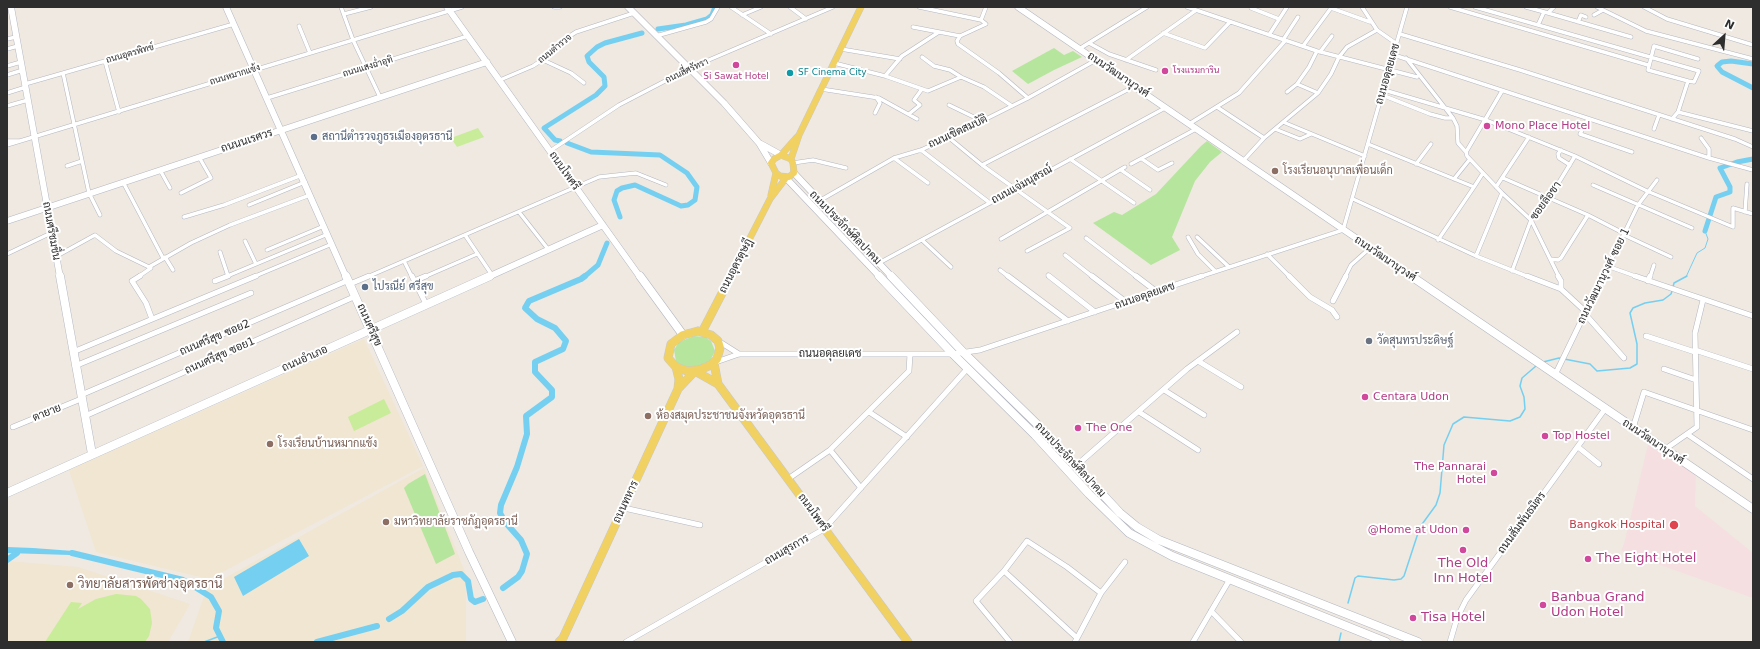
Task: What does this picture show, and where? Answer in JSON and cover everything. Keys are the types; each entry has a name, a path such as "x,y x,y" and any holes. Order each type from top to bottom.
{"main road":[{"path":"799,135 781,155 774,159 772,163 776,173 786,178 794,173 792,161 799,135 861,7"},
{"path":"781,155 792,161"},
{"name":"ถนนอุดรดุษฎี","path":"770,199 776,173"},
{"name":"ถนนอุดรดุษฎี","path":"702,332 770,199 786,178"},
{"path":"676,367 687,371 707,368 714,362 720,353 718,341 711,335 702,332 690,332 683,334 674,340 669,349 668,358 676,367 679,379 678,389"},
{"name":"ถนนโพศรี","path":"714,362 718,384"},
{"name":"ถนนโพศรี","path":"695,371 718,384 908,642"},
{"name":"ถนนทหาร","path":"561,641 678,389 695,371"}],"street":[{"name":"ถนนศรีสุข","path":"226,7 371,329 469,552 512,642"},
{"path":"341,7 353,40 380,97"},
{"path":"344,14 371,7"},
{"name":"ถนนหมากแข้ง","path":"7,145 353,40 449,9 462,7"},
{"path":"554,7 560,7"},
{"path":"628,7 690,68 759,143 772,163"},
{"path":"656,36 706,22 712,19 718,7"},
{"path":"731,7 771,34"},
{"path":"742,15 761,7"},
{"path":"790,7 806,19"},
{"name":"ถนนสี่ศรัทรา","path":"550,151 619,105 690,68 833,7"},
{"path":"919,7 936,8 981,20 986,24 960,36 957,41 958,44 999,73 1028,98"},
{"path":"981,20 986,7"},
{"name":"ถนนวัฒนานุวงศ์","path":"1018,7 1664,450 1753,509"},
{"path":"1079,49 1147,7"},
{"path":"1186,7 1284,41 1417,77"},
{"path":"1126,60 1163,32 1203,7"},
{"path":"1251,7 1279,19"},
{"path":"1269,36 1287,7"},
{"path":"1362,7 1370,22 1377,30 1397,44"},
{"name":"ถนนอดุลยเดช","path":"714,362 739,354 953,354 980,350 1157,292 1215,270 1343,230 1407,7"},
{"path":"1450,7 1648,65"},
{"path":"1475,7 1650,58 1699,71 1694,82 1688,81 1648,70 1648,65 1650,58 1654,46 1698,59"},
{"path":"1526,7 1631,38"},
{"path":"1548,13 1554,7"},
{"path":"1597,7 1646,31 1753,58"},
{"path":"1644,7 1667,19 1753,45"},
{"path":"1303,46 1331,8 1370,22"},
{"name":"ถนนโพศรี","path":"449,9 575,187 683,334"},
{"name":"ถนนศรีชมชื่น","path":"10,10 35,137 46,207 92,454"},
{"path":"1594,15 1603,10"},
{"path":"1487,18 1490,12"},
{"path":"1538,25 1544,12"},
{"name":"ถนนตำรวจ","path":"500,80 543,60 576,32 634,13"},
{"path":"1578,22 1581,15 1586,17"},
{"path":"1189,124 1240,93 1284,41 1298,17"},
{"path":"1163,32 1205,48 1230,22"},
{"name":"ถนนอุดรพิทข์","path":"7,93 25,85 63,73 234,24"},
{"path":"298,26 310,53"},
{"path":"913,27 960,36"},
{"path":"1242,161 1264,138 1318,93 1331,74 1339,57 1347,47 1377,30"},
{"path":"885,76 910,50 922,45 939,32"},
{"path":"1400,34 1527,72 1735,139 1752,147"},
{"name":"ถนนแสงฉ่ำอุทิ","path":"267,98 468,36"},
{"path":"1287,92 1297,84 1319,51 1332,36"},
{"path":"7,39 16,37"},
{"path":"1089,43 1109,54 1156,70"},
{"path":"7,49 18,46"},
{"path":"841,49 900,59"},
{"path":"1394,55 1709,158 1753,170"},
{"path":"922,57 934,66 950,70 961,77 984,87 1012,106"},
{"path":"1406,58 1453,118 1457,126 1458,143 1470,159 1502,193 1531,220 1561,281 1562,289"},
{"path":"543,60 571,74 584,83"},
{"name":"ถนนเชิดสมบัติ","path":"819,200 856,182 894,158 922,150 982,121 1028,98 1096,60"},
{"path":"105,61 119,112"},
{"path":"7,66 21,62"},
{"name":"ถนนนเรศวร","path":"7,221 486,62"},
{"path":"834,63 885,76 930,91 940,85 961,77"},
{"path":"7,75 22,70"},
{"path":"63,73 89,193 100,215"},
{"path":"1672,119 1678,112 1688,81"},
{"path":"1297,84 1318,93"},
{"path":"982,165 1135,86"},
{"path":"821,89 876,97 888,101 917,119"},
{"path":"909,114 920,105 914,100 922,89"},
{"path":"1384,90 1486,120 1575,156 1647,191 1733,227 1733,208 1753,214"},
{"path":"1466,152 1502,91"},
{"path":"1382,95 1430,114 1453,118"},
{"path":"875,113 880,103 876,97"},
{"path":"7,106 28,100"},
{"path":"949,105 982,121"},
{"path":"1217,107 1264,138"},
{"name":"ถนนแจ่มนุสรณ์","path":"879,263 1165,108"},
{"path":"1678,112 1753,131"},
{"path":"1654,129 1659,115"},
{"path":"1588,118 1580,134 1632,152"},
{"path":"1283,122 1365,156"},
{"path":"1131,164 1196,129"},
{"path":"1275,129 1300,138 1311,134"},
{"path":"948,137 982,165 1070,228 1027,251"},
{"path":"1496,186 1503,178 1529,137"},
{"path":"1701,138 1709,149 1709,158"},
{"path":"7,141 20,141"},
{"path":"759,143 781,155"},
{"path":"1368,144 1474,187"},
{"path":"1416,164 1431,144"},
{"path":"922,150 990,203"},
{"path":"1561,150 1558,154 1559,158 1570,165"},
{"name":"ซอยลือชา","path":"1512,271 1531,220 1550,197 1575,156"},
{"path":"181,193 210,178 199,157"},
{"path":"894,158 928,183"},
{"path":"1070,159 1134,203"},
{"path":"1142,159 1158,170 1172,163"},
{"path":"1454,179 1470,159"},
{"path":"792,161 813,160 846,168"},
{"path":"67,166 82,161"},
{"path":"1001,239 1123,169 1150,190"},
{"path":"160,170 170,188"},
{"name":"ถนนศรีสุข ซอย2","path":"81,397 599,177 631,173 644,176 666,185"},
{"name":"ถนนประจักษ์ศิลปาคม","path":"794,173 964,353 1076,465 1120,513 1137,527 1159,540 1418,642"},
{"path":"1438,240 1483,173"},
{"name":"ถนนประจักษ์ศิลปาคม","path":"786,178 967,369 1035,435 1089,494 1129,533 1172,556 1386,642"},
{"path":"1503,178 1550,197 1671,257"},
{"path":"249,205 303,179"},
{"path":"184,217 303,179"},
{"name":"ถนนวัฒนานุวงศ์ ซอย 1","path":"1555,375 1638,205 1647,191 1657,180"},
{"path":"123,182 164,258 173,270"},
{"path":"1745,212 1747,184"},
{"path":"1594,185 1692,228"},
{"path":"1476,256 1502,193"},
{"path":"152,319 146,303 132,281 151,268 149,267 191,243 230,225 310,195"},
{"path":"1353,199 1438,240 1512,271 1562,289 1624,358"},
{"path":"811,204 819,200"},
{"path":"519,212 548,250"},
{"path":"1550,259 1558,260 1561,258 1588,215"},
{"name":"ถนนอำเภอ","path":"7,493 603,225"},
{"path":"267,250 324,226"},
{"path":"7,254 51,232"},
{"path":"215,281 328,234"},
{"path":"55,257 95,235 116,251 149,267"},
{"path":"465,235 492,275"},
{"path":"1188,237 1198,254 1215,270"},
{"path":"1197,237 1228,266"},
{"path":"1086,238 1157,292"},
{"path":"922,240 950,267"},
{"path":"245,241 256,264"},
{"path":"73,352 332,244"},
{"path":"1333,301 1349,267 1370,248"},
{"path":"220,252 228,276"},
{"path":"414,281 477,254"},
{"path":"1267,254 1310,297 1332,310 1338,317"},
{"path":"1065,255 1126,302"},
{"path":"404,261 426,304"},
{"path":"872,269 879,263"},
{"path":"1648,281 1654,265"},
{"path":"1607,266 1753,316"},
{"path":"1000,270 1068,321"},
{"path":"1048,274 1095,312"},
{"path":"75,366 251,293"},
{"name":"ถนนศรีสุข ซอย1","path":"84,416 356,296"},
{"path":"1664,450 1697,427 1695,333 1703,300"},
{"path":"1068,471 1198,361 1237,332"},
{"path":"1646,336 1753,369"},
{"path":"718,341 739,354"},
{"path":"788,479 830,450 869,412 909,371 910,354"},
{"path":"1198,361 1241,387"},
{"path":"967,369 975,364"},
{"name":"ถนนสุรการ","path":"626,642 824,529 967,369"},
{"path":"1664,369 1696,380"},
{"path":"1164,390 1204,415"},
{"path":"1633,428 1644,392 1753,430"},
{"name":"ตายาย","path":"13,427 81,397"},
{"name":"ถนนสัมพันธมิตร","path":"1450,642 1466,600 1605,409"},
{"path":"869,412 907,436"},
{"path":"1139,412 1198,450"},
{"path":"1687,434 1753,479"},
{"path":"1578,447 1599,464"},
{"path":"830,450 861,488"},
{"path":"624,508 700,525"},
{"path":"1010,642 976,601 1004,571 1027,541 1067,567 1101,593"},
{"path":"1004,571 1076,640 1101,593 1125,562"},
{"path":"1193,642 1235,571"},
{"path":"1326,618 1329,607"},
{"path":"1211,612 1241,642"}],"shaded area":[{"name":"โรงเรียนบ้านหมากแข้ง","path":"364,339 423,466 209,579 96,552 69,470"},
{"name":"Bangkok Hospital","path":"1649,441 1696,474 1695,506 1753,553 1753,598 1621,551"},
{"name":"มหาวิทยาลัยราชภัฏอุดรธานี","path":"424,468 466,575 466,642 188,642 207,588"},
{"name":"วิทยาลัยสารพัดช่างอุดรธานี","path":"7,561 78,567 190,604 168,642 7,642"}],"green space":[{"path":"1054,48 1064,55 1073,51 1082,57 1028,84 1012,71"},
{"path":"478,128 484,137 457,147 451,138"},
{"path":"1207,141 1222,152 1210,162 1195,181 1172,237 1180,250 1151,265 1093,223 1114,212 1122,215 1156,194"},
{"path":"694,336 705,337 711,341 715,351 710,361 697,367 689,368 679,364 676,361 674,350 679,342"},
{"path":"384,399 391,413 354,431 348,417"},
{"path":"425,474 455,554 436,564 404,488"},
{"path":"116,594 136,596 141,599 150,609 152,623 149,636 145,642 45,642 71,602 82,603 78,609 96,599"}],"water":[{"path":"299,539 309,556 243,596 234,577"},
{"path":"7,547 73,551 70,555 7,553"}],"waterway":[{"path":"658,29 686,25 707,19 712,15 715,7"},
{"path":"560,141 555,140 544,128 596,95 605,86 604,77 589,62 587,56 597,47 605,43 642,33"},
{"path":"1753,64 1731,61 1722,62 1717,66 1722,72 1753,88"},
{"path":"567,143 591,152 660,155 687,173 697,187 695,200 688,205 681,206 635,185 622,188 617,191 614,200 620,217"},
{"path":"1705,231 1716,197 1730,192 1730,187 1720,168 1737,162 1753,159"},
{"path":"1686,276 1697,253 1705,248 1708,239 1705,231"},
{"path":"584,277 598,265 607,243"},
{"path":"503,588 518,577 522,571 527,554 521,540 505,522 500,513 501,505 517,467 527,434 526,416 552,397 552,390 535,372 535,362 563,349 566,341 555,328 537,319 525,308 529,301 585,276"},
{"path":"1673,287 1674,283 1686,276"},
{"path":"1543,362 1559,358 1590,364 1597,371 1630,368 1637,364 1637,344 1630,313 1633,308 1645,303 1663,300 1671,294 1672,291"},
{"path":"1348,603 1355,578 1358,576 1394,580 1401,579 1404,576 1420,527 1436,505 1440,493 1444,445 1453,424 1464,417 1510,421 1520,417 1525,409 1524,397 1520,386 1522,378 1536,366"},
{"path":"7,560 17,553"},
{"path":"72,553 183,580 195,587 211,597 219,611 216,628 223,642"},
{"path":"389,619 402,611 428,587 453,575 461,574 468,581 471,599 475,602 483,599"},
{"path":"317,642 377,626"},
{"path":"1339,642 1341,633"},
{"path":"204,642 220,636"}],"place":[{"name":"Si Sawat Hotel","path":"736,65"},
{"name":"โรงแรมการิน","path":"1165,71"},
{"name":"SF Cinema City","path":"790,73"},
{"name":"Mono Place Hotel","path":"1487,126"},
{"name":"สถานีตำรวจภูธรเมืองอุดรธานี","path":"314,137"},
{"name":"โรงเรียนอนุบาลเพื่อนเด็ก","path":"1275,171"},
{"name":"ไปรณีย์ ศรีสุข","path":"365,287"},
{"name":"วัดสุนทรประดิษฐ์","path":"1369,341"},
{"name":"Centara Udon","path":"1365,397"},
{"name":"ห้องสมุดประชาชนจังหวัดอุดรธานี","path":"648,416"},
{"name":"The One","path":"1078,428"},
{"name":"Top Hostel","path":"1545,436"},
{"name":"โรงเรียนบ้านหมากแข้ง","path":"270,444"},
{"name":"The Pannarai Hotel","path":"1494,473"},
{"name":"มหาวิทยาลัยราชภัฏอุดรธานี","path":"386,522"},
{"name":"Bangkok Hospital","path":"1674,525"},
{"name":"@Home at Udon","path":"1466,530"},
{"name":"The Old Inn Hotel","path":"1463,550"},
{"name":"The Eight Hotel","path":"1588,559"},
{"name":"วิทยาลัยสารพัดช่างอุดรธานี","path":"70,585"},
{"name":"Banbua Grand Udon Hotel","path":"1543,605"},
{"name":"Tisa Hotel","path":"1413,618"}]}
